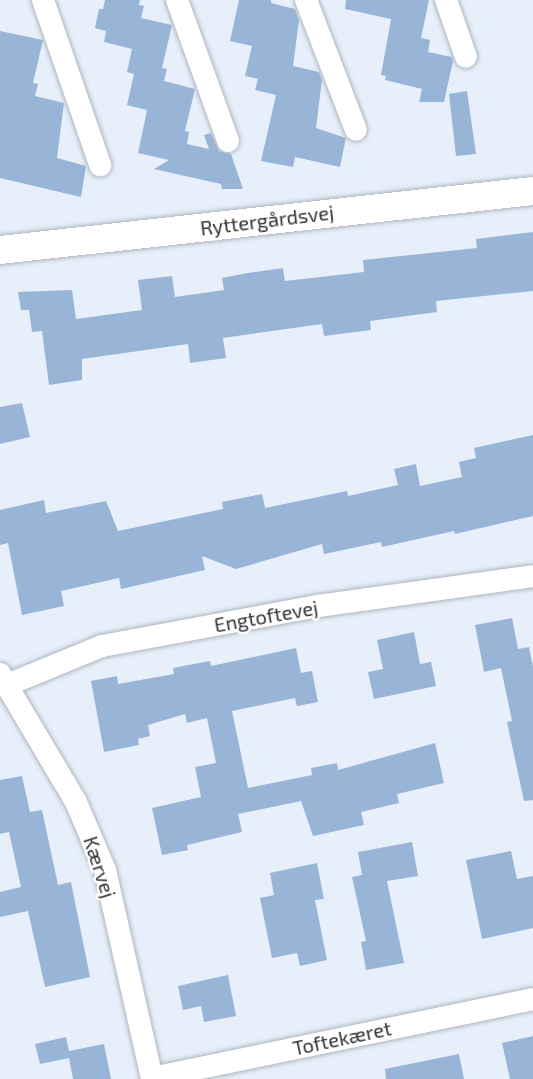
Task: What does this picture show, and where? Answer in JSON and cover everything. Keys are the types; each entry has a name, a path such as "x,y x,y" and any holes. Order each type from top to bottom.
{"street":[{"path":"43,0 100,165"},
{"path":"177,0 228,141"},
{"path":"306,0 356,130"},
{"path":"446,0 466,57"},
{"name":"Ryttergårdsvej","path":"0,250 533,190"},
{"name":"Engtoftevej","path":"3,680 102,646 318,606 533,576"},
{"name":"Kærvej","path":"3,680 76,802 105,870 152,1078"},
{"name":"Toftekæret","path":"152,1078 533,999"}],"building":[{"path":"105,0 140,0 139,5 144,6 141,18 172,25 162,68 167,69 164,81 195,89 185,131 189,132 187,144 209,149 204,135 211,133 219,151 231,154 243,189 222,189 221,184 154,169 169,160 138,153 147,110 127,105 134,74 127,72 132,49 104,42 106,31 95,28 99,9 103,9"},
{"path":"239,0 271,0 271,3 295,9 299,20 293,66 319,72 322,80 316,128 346,138 340,167 295,157 293,167 261,161 276,95 255,90 258,79 245,76 252,46 230,41"},
{"path":"346,0 429,0 421,38 430,40 428,52 452,57 453,61 444,102 419,102 422,89 385,80 386,76 381,75 391,19 345,9"},
{"path":"0,31 43,40 33,83 38,84 35,96 64,103 57,158 86,166 81,197 0,178"},
{"path":"467,91 476,154 456,156 449,94"},
{"path":"533,232 533,291 436,301 437,312 370,321 371,330 324,336 322,324 223,338 226,358 190,363 188,344 82,359 82,380 49,385 42,331 32,332 29,310 21,310 18,292 72,290 76,319 142,310 138,280 172,276 175,297 224,290 222,278 248,273 283,268 285,281 364,272 363,260 477,248 476,239"},
{"path":"22,403 30,437 0,444 0,407"},
{"path":"533,435 533,516 455,534 454,531 382,547 381,542 324,554 322,544 236,569 202,556 205,570 121,589 119,578 61,591 64,606 22,615 8,543 0,545 0,510 44,500 46,513 106,501 118,531 223,509 222,502 262,494 265,508 347,491 348,496 398,485 394,469 416,464 420,486 462,477 459,462 476,458 474,448"},
{"path":"512,618 518,649 529,647 533,667 533,800 524,801 507,722 512,721 501,668 484,672 475,625"},
{"path":"414,632 420,664 431,662 436,686 374,699 368,672 383,669 377,640"},
{"path":"296,648 301,673 312,671 318,702 297,706 295,698 232,711 248,788 312,775 311,768 337,763 338,770 435,743 444,783 397,794 399,803 361,812 364,825 313,836 301,801 238,814 242,832 187,845 188,850 162,855 152,808 201,797 195,767 216,763 207,718 187,723 185,714 148,725 150,736 138,739 139,745 104,752 91,681 117,676 118,684 174,674 173,668 210,661 211,666"},
{"path":"22,776 30,812 42,810 58,885 71,882 90,977 45,987 28,911 0,917 0,892 21,887 9,832 0,834 0,780"},
{"path":"412,842 418,876 387,881 404,963 366,970 361,942 366,941 352,877 362,875 358,852"},
{"path":"511,851 517,879 533,876 533,928 482,939 466,860"},
{"path":"317,863 324,899 315,900 327,960 300,966 297,953 272,958 260,898 274,895 270,873"},
{"path":"228,975 236,1016 204,1022 201,1006 183,1010 178,986"},
{"path":"533,1036 533,1079 510,1079 502,1043"},
{"path":"66,1037 69,1051 104,1044 111,1079 73,1079 69,1058 40,1064 35,1044"},
{"path":"459,1054 464,1079 386,1079 385,1069"}]}
